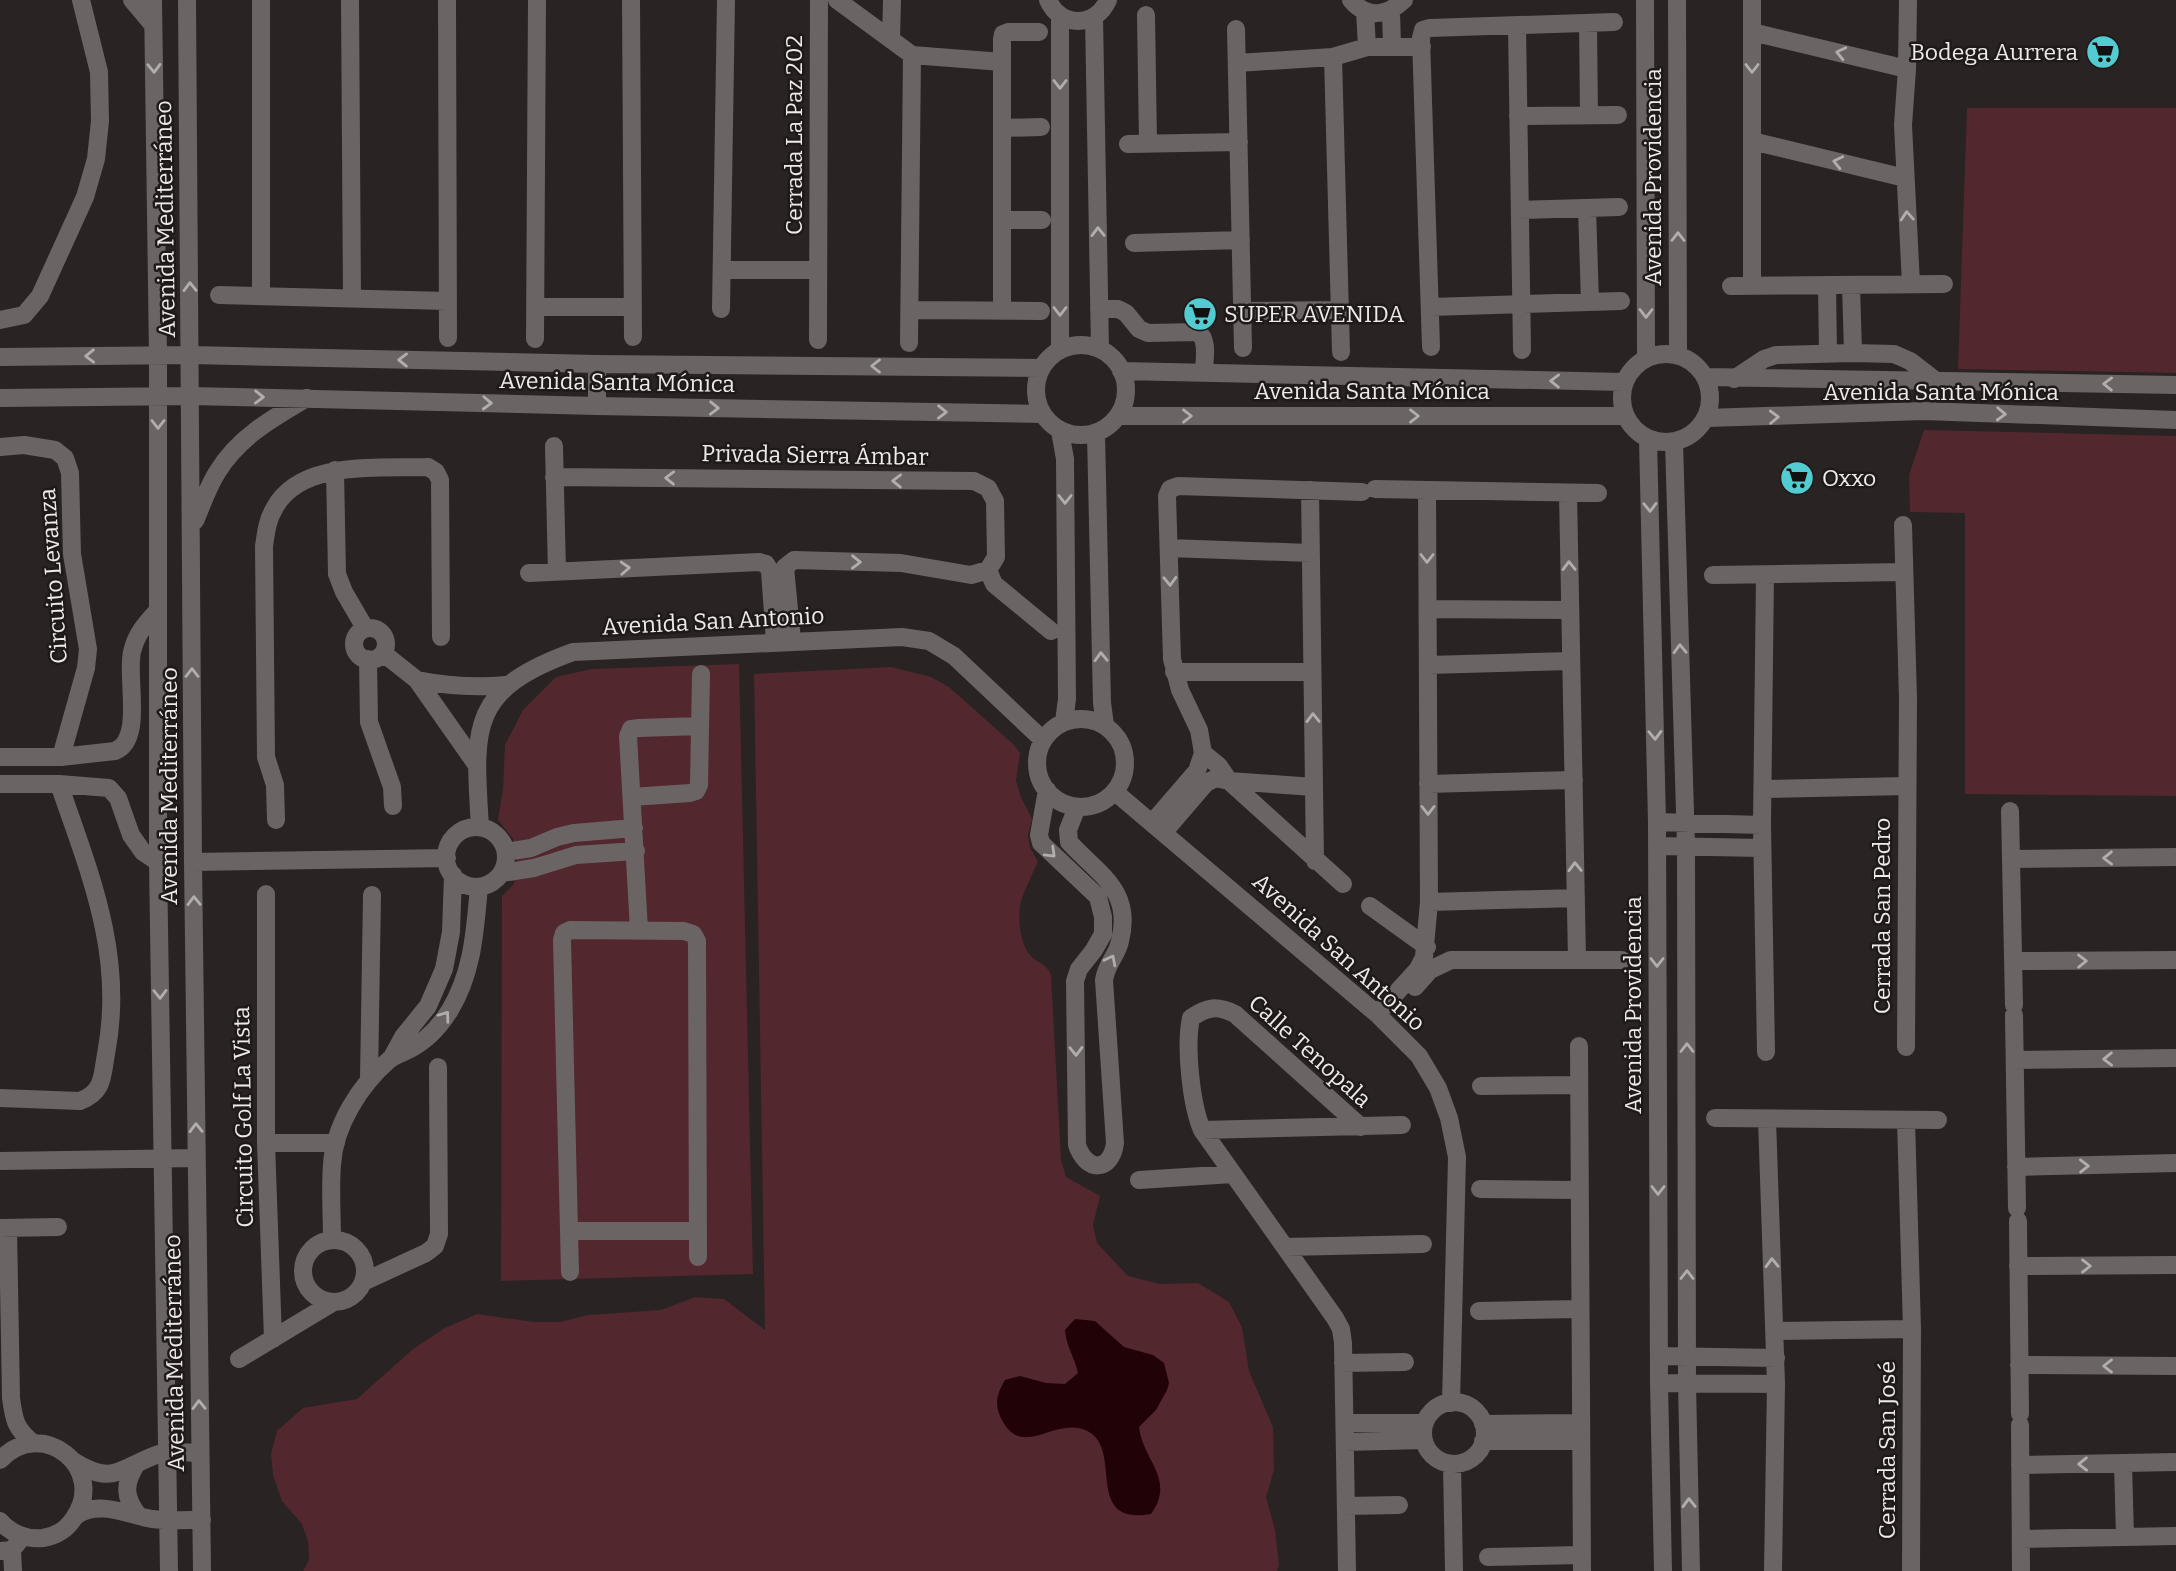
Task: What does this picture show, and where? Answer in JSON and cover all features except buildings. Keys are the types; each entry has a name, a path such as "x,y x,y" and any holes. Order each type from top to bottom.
{"street":[{"path":"0,320 24,314 40,296 85,197 96,159 100,121 99,72 81,0"},
{"path":"132,0 153,25"},
{"name":"Avenida Mediterráneo","path":"153,0 158,356 158,862 169,1571"},
{"name":"Avenida Mediterráneo","path":"187,0 193,862 202,1571"},
{"path":"261,0 261,296"},
{"path":"350,0 352,298"},
{"path":"447,0 447,338"},
{"path":"535,339 537,0"},
{"path":"631,0 633,337"},
{"path":"722,309 726,0"},
{"name":"Cerrada La Paz 202","path":"818,340 819,0"},
{"path":"837,0 912,55 1002,62"},
{"path":"864,0 864,19"},
{"path":"891,39 892,0"},
{"path":"1048,0 1060,15 1073,21 1094,17 1108,0"},
{"path":"1645,0 1646,357"},
{"name":"Avenida Providencia","path":"1676,0 1678,354"},
{"path":"1752,0 1752,286"},
{"path":"1908,0 1903,125 1911,284"},
{"path":"1367,47 1358,6 1384,13 1397,5"},
{"path":"1392,46 1397,5"},
{"path":"1060,15 1060,350"},
{"path":"1146,15 1148,143"},
{"path":"1094,17 1100,349"},
{"path":"1432,346 1423,30 1614,22"},
{"path":"1588,23 1589,115"},
{"path":"1517,26 1522,350"},
{"path":"1236,29 1243,348"},
{"path":"1002,311 1003,34 1040,32"},
{"path":"1752,32 1907,69"},
{"path":"1237,63 1333,57 1367,47 1422,47"},
{"path":"909,343 912,55"},
{"path":"1333,57 1341,352"},
{"path":"1518,116 1618,115"},
{"path":"1003,128 1041,127"},
{"path":"1752,141 1905,177"},
{"path":"1128,144 1239,142"},
{"path":"1520,210 1619,207"},
{"path":"1587,208 1590,302"},
{"path":"1004,220 1042,219"},
{"path":"1134,243 1241,240"},
{"path":"723,270 818,270"},
{"path":"1731,286 1944,284"},
{"path":"1827,285 1828,353"},
{"path":"1851,285 1853,353"},
{"path":"219,295 447,301"},
{"path":"1431,307 1621,301"},
{"path":"536,307 633,307"},
{"path":"1099,309 1118,309 1126,313 1139,329 1148,333 1198,332 1204,342 1204,372"},
{"path":"910,310 1041,312"},
{"path":"1242,311 1341,310"},
{"path":"1084,345 1100,349 1122,370 1126,385 1125,401 1119,416 1110,426 1096,434 1075,436 1060,431 1042,414 1035,388 1042,368 1048,359 1060,350 1084,345"},
{"path":"1663,353 1678,354 1697,365 1706,377 1710,387 1710,403 1706,418 1689,436 1674,442 1648,439 1633,429 1625,416 1621,398 1623,382 1633,366 1646,357 1663,353"},
{"path":"1734,379 1764,359 1776,355 1853,353 1894,354 1910,360 1936,381"},
{"path":"0,358 158,356"},
{"name":"Avenida Santa Mónica","path":"158,356 1042,368"},
{"path":"597,364 597,407"},
{"name":"Avenida Santa Mónica","path":"1122,370 1623,382"},
{"name":"Avenida Santa Mónica","path":"1706,377 2176,384"},
{"path":"0,398 158,397"},
{"name":"Avenida Santa Mónica","path":"158,397 1042,414"},
{"path":"192,527 218,471 238,444 266,422 307,398"},
{"name":"Avenida Santa Mónica","path":"1706,418 1924,411 2176,420"},
{"name":"Avenida Santa Mónica","path":"1119,416 1625,416"},
{"path":"1060,431 1065,459 1067,699 1064,722"},
{"path":"1096,434 1105,725"},
{"name":"Avenida Providencia","path":"1648,439 1657,822 1662,1571"},
{"path":"1674,442 1686,846 1687,1384 1691,1571"},
{"name":"Circuito Levanza","path":"0,447 24,445 55,450 65,458 70,472 72,554 88,649 86,668 61,757"},
{"path":"554,446 557,572"},
{"path":"276,820 275,785 265,746 264,546 268,522 275,506 309,477 335,470 428,467 436,471 440,480 441,637"},
{"path":"335,470 337,574 344,593 365,628"},
{"name":"Privada Sierra Ámbar","path":"554,477 974,481 988,488 995,501 996,557 988,570"},
{"path":"1158,827 1197,771 1203,753 1199,730 1174,672 1167,496 1170,489 1178,486 1598,493"},
{"path":"1310,490 1315,861"},
{"path":"1382,1018 1418,969 1427,947 1427,490"},
{"path":"1568,493 1577,960"},
{"name":"Cerrada San Pedro","path":"1903,525 1908,698 1906,1046"},
{"path":"1169,548 1310,553"},
{"path":"783,641 785,567 794,560 901,563 971,575 988,570 994,584 1051,631"},
{"path":"528,573 759,562 766,564 770,571 783,641"},
{"path":"1713,575 1904,572"},
{"path":"1765,575 1762,848 1766,1052"},
{"path":"1428,609 1570,610"},
{"name":"Avenida Mediterráneo","path":"61,757 123,748 128,741 132,725 131,653 139,631 158,610"},
{"path":"393,806 392,787 369,722 375,656 385,647 382,634 371,628 365,628 356,636 354,648 357,653 375,656 417,680 448,686 482,688 506,685"},
{"name":"Avenida San Antonio","path":"480,827 477,737 487,710 506,685 539,664 573,652 902,637 929,641 954,656 1044,740"},
{"path":"1428,665 1571,661"},
{"path":"1174,672 1312,672"},
{"path":"632,797 696,791 699,785 701,674"},
{"path":"417,680 476,764"},
{"path":"1078,718 1105,725 1117,736 1125,757 1123,779 1115,792 1104,801 1091,806 1077,807 1055,799 1040,779 1037,765 1038,752 1044,740 1056,726 1078,718"},
{"path":"639,930 628,736 631,729 700,726"},
{"path":"1203,753 1219,765 1229,781 1343,884"},
{"path":"0,757 61,757"},
{"path":"1158,827 1206,783 1216,778 1314,787"},
{"path":"1428,784 1574,780"},
{"path":"0,784 59,784 102,912 110,960 112,1025 100,1087 93,1096 80,1101 1,1094"},
{"name":"Avenida Mediterráneo","path":"59,784 103,788 114,792 131,835 143,852 158,862"},
{"name":"Cerrada San Pedro","path":"1763,789 1907,786"},
{"path":"1047,790 1039,835 1041,843 1098,897 1104,917 1103,934 1079,969 1075,991 1077,1145 1081,1157 1090,1164 1099,1165 1108,1162 1114,1155 1106,966 1120,944 1124,922 1110,881 1069,842 1068,830 1077,807"},
{"name":"Avenida San Antonio","path":"1115,792 1382,1018 1419,1056 1438,1088 1449,1118 1457,1157 1451,1403"},
{"path":"2010,811 2021,1571"},
{"path":"1657,822 1762,825"},
{"path":"332,1240 332,1163 346,1116 369,1079 392,1057 403,1037 428,1006 444,969 451,932 450,867 447,850 456,835 463,830 480,827 494,833 506,852 502,873"},
{"path":"506,852 531,848 556,837 574,833 634,828"},
{"path":"556,837 563,858"},
{"path":"1657,846 1762,848"},
{"path":"193,862 450,867 464,884 479,887 488,885 502,873 534,868 563,858 603,852 636,851"},
{"path":"1071,873 1082,857"},
{"path":"2011,859 2176,857"},
{"path":"392,1057 432,1034 449,1013 464,984 475,939 479,887"},
{"name":"Circuito Golf La Vista","path":"266,894 267,1143 273,1339"},
{"path":"369,1079 372,895"},
{"path":"1429,902 1576,898"},
{"path":"1370,906 1427,947"},
{"path":"570,1272 562,940 564,933 570,930 684,931 693,934 697,941 698,1257"},
{"path":"1382,1018 1430,970 1451,960 1622,960"},
{"path":"2014,961 2176,960"},
{"path":"1075,991 1105,991"},
{"name":"Calle Tenopala","path":"1347,1571 1341,1329 1202,1130 1195,1115 1188,1034 1191,1018 1205,1009 1221,1007 1235,1014 1361,1127"},
{"path":"1488,1557 1582,1563 1579,1046"},
{"path":"2015,1060 2176,1058"},
{"path":"239,1359 331,1303 351,1297 363,1282 426,1253 435,1246 439,1234 439,1067"},
{"path":"1481,1086 1579,1085"},
{"path":"1715,1118 1938,1120"},
{"path":"1766,1119 1776,1358 1773,1571"},
{"name":"Cerrada San José","path":"1906,1120 1912,1329 1911,1571"},
{"path":"1361,1127 1402,1125"},
{"name":"Calle Tenopala","path":"1202,1130 1361,1127"},
{"path":"267,1143 337,1143"},
{"path":"0,1161 197,1158"},
{"path":"2016,1167 2176,1163"},
{"path":"1139,1180 1233,1174"},
{"path":"1480,1189 1578,1189"},
{"path":"33,1443 19,1431 6,1398 4,1228 58,1227"},
{"path":"569,1231 698,1231"},
{"path":"331,1303 313,1294 306,1286 303,1265 313,1248 322,1242 332,1240 352,1245 359,1252 365,1272 363,1282"},
{"path":"1285,1247 1423,1244"},
{"path":"2018,1266 2176,1265"},
{"path":"1479,1311 1580,1309"},
{"name":"Cerrada San José","path":"1775,1331 1912,1329"},
{"path":"1659,1356 1776,1358"},
{"path":"1343,1363 1405,1362"},
{"path":"2019,1365 2176,1366"},
{"path":"1659,1383 1776,1384"},
{"path":"1451,1403 1471,1408 1483,1432 1479,1451 1472,1458 1452,1465 1439,1461 1429,1452 1424,1431 1435,1409 1451,1403"},
{"path":"1345,1423 1424,1431"},
{"path":"1345,1442 1424,1431"},
{"path":"1483,1432 1581,1432"},
{"path":"0,1458 15,1448 33,1443 56,1447 73,1461 97,1473 113,1474 157,1454 200,1453"},
{"path":"73,1461 83,1485 83,1499 77,1515"},
{"path":"2021,1465 2176,1462"},
{"path":"2123,1463 2125,1537"},
{"path":"136,1465 128,1477 126,1489 127,1498 138,1515"},
{"path":"1452,1465 1454,1571"},
{"path":"1346,1506 1399,1505"},
{"path":"11,1546 33,1538 54,1535 64,1530 77,1515 95,1508 169,1520 202,1520"},
{"path":"0,1521 13,1532 13,1571"},
{"path":"2021,1539 2176,1536"}],"shaded area":[{"path":"1967,108 2176,108 2176,373 1958,369"},
{"path":"1924,430 2176,436 2176,796 1965,794 1965,513 1910,512 1909,475"},
{"path":"739,664 753,1274 501,1281 502,896 514,884 517,856 513,839 498,820 505,745 523,710 556,677 592,669"},
{"path":"891,667 931,677 949,687 1020,753 1016,781 1032,819 1028,835 1030,848 1038,861 1021,902 1020,923 1027,951 1047,968 1051,975 1061,1160 1066,1177 1100,1196 1093,1225 1097,1243 1128,1276 1160,1284 1198,1283 1229,1302 1242,1327 1249,1371 1273,1427 1274,1470 1266,1497 1275,1530 1279,1565 1277,1571 303,1571 309,1560 308,1541 302,1524 282,1501 273,1475 271,1454 277,1431 303,1408 357,1399 413,1349 445,1328 477,1314 534,1322 560,1322 588,1315 661,1310 695,1297 724,1299 765,1330 754,674"},
{"path":"1075,1319 1095,1321 1124,1347 1153,1355 1164,1363 1169,1383 1167,1390 1156,1410 1139,1427 1159,1480 1158,1502 1151,1514 1130,1514 1117,1508 1110,1497 1103,1452 1097,1439 1085,1430 1061,1429 1027,1437 1018,1436 1008,1429 1000,1416 998,1397 1005,1380 1020,1376 1046,1383 1065,1384 1078,1373 1065,1330"}],"place":[{"name":"Bodega Aurrera","path":"2103,52"},
{"name":"SUPER AVENIDA","path":"1200,314"},
{"name":"Oxxo","path":"1797,478"}]}
